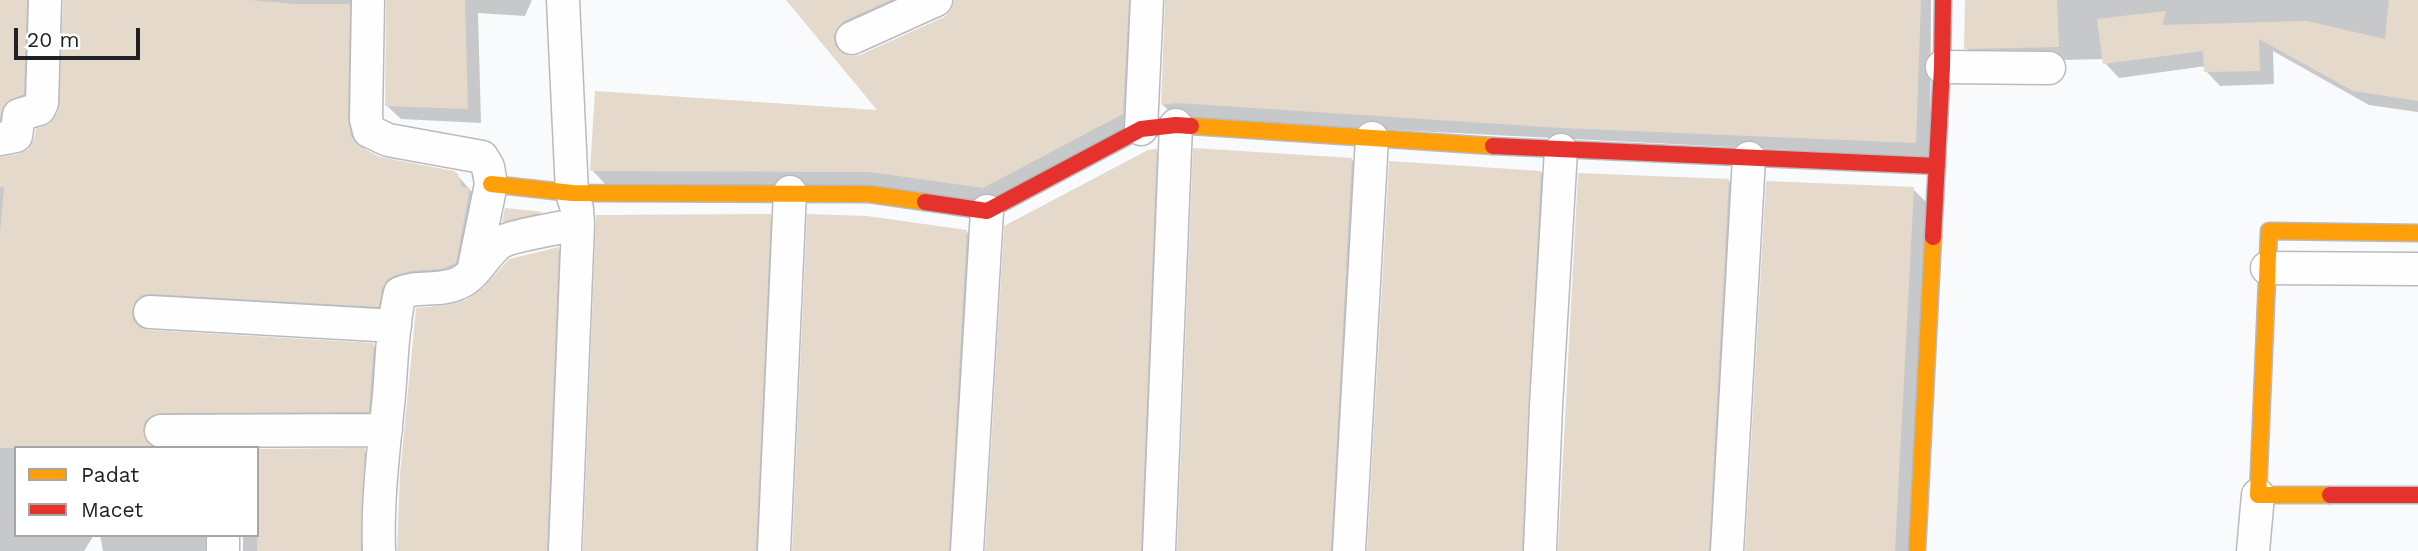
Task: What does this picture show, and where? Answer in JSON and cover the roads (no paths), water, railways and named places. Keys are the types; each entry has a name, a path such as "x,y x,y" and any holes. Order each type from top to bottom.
{"street":[{"path":"0,139 16,136 19,115 39,109 42,103 45,0"},
{"path":"368,0 366,118 369,131 388,140 482,157 488,167 491,184 473,273"},
{"path":"563,0 572,192 578,224 565,551"},
{"path":"852,38 936,0"},
{"path":"1140,129 1147,0"},
{"path":"1917,551 1942,66 1943,0"},
{"path":"1942,66 2049,68"},
{"path":"491,184 572,192 869,194 988,211 1140,129 1176,125 1561,149 1937,166"},
{"path":"1159,551 1176,125"},
{"path":"1349,551 1372,138"},
{"path":"1540,551 1561,149"},
{"path":"1727,551 1749,158"},
{"path":"774,551 790,192"},
{"path":"967,551 988,211"},
{"path":"379,551 378,525 400,293 410,289 427,290 458,283 473,273 503,241 578,224"},
{"path":"2253,551 2258,495 2269,231 2418,233"},
{"path":"2267,268 2418,269"},
{"path":"150,312 395,326"},
{"path":"161,431 226,439 386,430"},
{"path":"2258,495 2418,495"}]}
